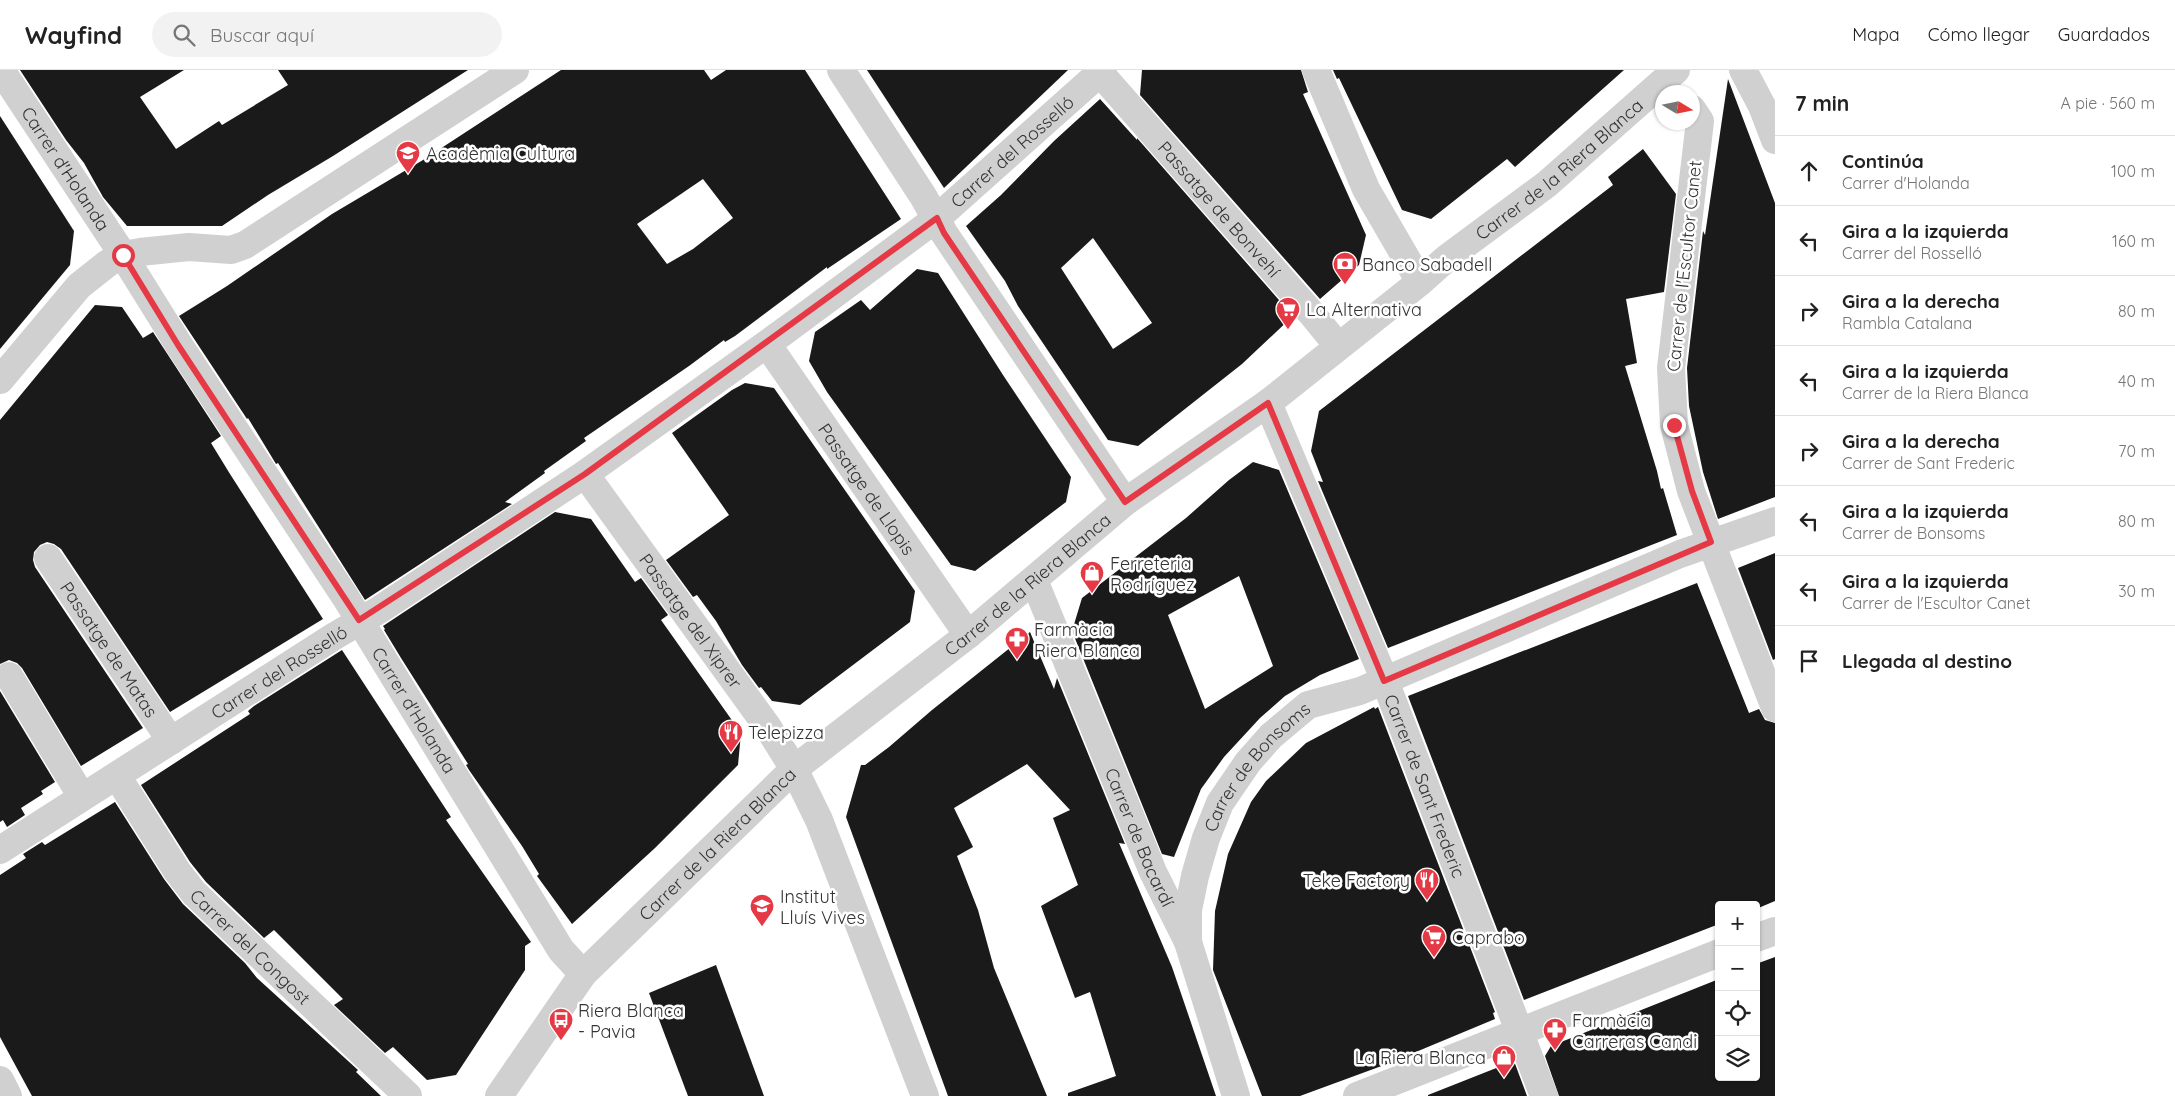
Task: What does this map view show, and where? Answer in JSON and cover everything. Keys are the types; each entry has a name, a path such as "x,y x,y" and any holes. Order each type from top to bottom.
{"street":[{"name":"Carrer d'Holanda","path":"1,70 123,255 178,345 359,620 561,950 583,974"},
{"path":"0,380 79,286 108,263 123,255 175,248 231,250 245,244 514,70"},
{"path":"841,70 937,218 949,242 1125,502"},
{"path":"1316,70 1366,189 1420,282"},
{"path":"1743,70 1762,106 1775,140"},
{"name":"Carrer del Rosselló","path":"0,850 585,474 767,344 937,218 1102,71"},
{"name":"Passatge de Bonvehí","path":"1102,71 1338,346"},
{"name":"Carrer de la Riera Blanca","path":"499,1096 583,974 794,769 968,635 1125,502 1268,403 1420,282 1447,258 1547,184 1675,80"},
{"name":"Carrer de l'Escultor Canet","path":"1699,130 1671,368 1674,425 1692,491 1775,708"},
{"name":"Passatge de Llopis","path":"767,344 968,635"},
{"name":"Carrer de Sant Frederic","path":"1268,403 1384,681 1544,1096"},
{"name":"Passatge del Xiprer","path":"585,474 771,732 794,769 819,820 925,1096"},
{"name":"Carrer de Bonsoms","path":"1188,942 1188,910 1206,838 1220,804 1248,762 1271,736 1308,705 1356,692 1384,681 1711,542 1775,521"},
{"name":"Passatge de Matas","path":"48,558 171,741"},
{"name":"Carrer de Bacardí","path":"1034,580 1153,872 1188,942 1236,1096"},
{"path":"10,676 82,797"},
{"name":"Carrer del Congost","path":"117,776 176,871 194,893 408,1096"},
{"path":"1760,937 1775,931"},
{"path":"1357,1096 1715,955"},
{"path":"0,1080 8,1096"}],"building":[{"path":"20,70 184,70 140,97 176,149 219,121 222,125 288,85 278,70 468,70 268,195 222,226 127,226 103,197 84,163 66,140"},
{"path":"561,70 704,70 711,80 726,70 805,70 901,219 827,269 827,267 735,336 725,342 724,340 584,438 586,441 505,502 512,504 365,600 278,463 276,464 248,418 179,316 227,286 332,214 423,160","holes":["703,179 733,218 693,249 667,264 637,224"]},
{"path":"867,70 1068,70 944,188"},
{"path":"1142,70 1301,70 1308,92 1303,94 1366,235 1359,265 1320,299 1140,95"},
{"path":"1333,70 1624,70 1515,167 1507,159 1431,219 1402,210 1339,78 1337,79"},
{"path":"1728,79 1775,203 1775,497 1718,519 1703,472 1689,406 1687,368 1703,231 1705,235"},
{"path":"1100,99 1137,140 1137,138 1293,316 1242,364 1138,446 1108,440 1018,306 1005,281 966,226 1001,195 1054,141","holes":["1093,238 1152,323 1113,349 1061,268"]},
{"path":"0,116 74,231 70,265 0,349"},
{"path":"1643,149 1676,194 1664,292 1626,299 1637,363 1625,366 1661,489 1663,488 1677,535 1388,648 1318,481 1323,482 1311,451 1319,411 1613,185 1608,177"},
{"path":"917,269 938,273 1071,477 1066,502 975,571 951,565 827,392 809,361 815,332 861,300 870,310"},
{"path":"95,305 122,307 143,338 153,332 221,436 211,443 323,619 170,712 61,549 47,542 40,545 34,552 33,560 35,567 143,728 81,766 22,668 17,663 9,660 0,664 0,420"},
{"path":"745,383 774,388 915,591 910,622 800,705 772,701 761,687 759,688 742,665 716,621 697,595 693,597 666,560 729,515 672,433 732,390"},
{"path":"1253,462 1279,470 1359,659 1320,675 1285,696 1260,718 1224,757 1201,789 1174,857 1162,854 1072,631 1082,598 1186,518 1229,480","holes":["1239,576 1273,666 1205,709 1168,615"]},
{"path":"555,512 591,519 635,582 641,578 668,615 661,620 741,733 738,765 655,848 572,924 537,876 539,874 522,846 469,770 466,765 468,764 383,626"},
{"path":"1775,553 1775,659 1773,660 1738,568"},
{"path":"1697,583 1749,713 1759,709 1765,720 1775,723 1775,901 1760,907 1760,901 1715,901 1715,926 1524,1000 1408,696"},
{"path":"1030,632 1054,689 1057,678 1125,844 1119,843 1172,967 1216,1096 1068,1096 1068,1093 1116,1076 1090,992 1075,998 1041,906 1078,885 1053,818 1070,810 1027,764 954,808 973,847 957,856 978,910 994,968 1047,1096 948,1096 846,817 861,765 865,765 889,747"},
{"path":"342,650 451,817 446,820 531,942 525,946 525,970 456,1075 427,1080 393,1047 385,1053 334,1005 343,999 274,930 264,938 206,882 190,862 141,785 250,714 248,711 254,706"},
{"path":"0,691 55,782 41,791 43,794 21,808 25,815 7,827 3,820 0,822"},
{"path":"1374,707 1375,709 1378,707 1495,1012 1493,1013 1495,1019 1387,1064 1300,1096 1262,1096 1213,970 1215,911 1228,854 1251,802 1266,781 1306,743"},
{"path":"115,802 164,879 183,904 245,963 257,978 358,1070 356,1072 381,1096 32,1096 0,1037 0,875 26,858 23,854 42,842 45,845"},
{"path":"1775,957 1775,1096 1559,1096 1545,1056 1551,1046 1715,981 1715,1081 1760,1081 1760,963"},
{"path":"716,965 764,1096 688,1096 649,993"},
{"path":"1514,1061 1527,1096 1428,1096 1428,1095"}],"place":[{"name":"Acadèmia Cultura","path":"408,174"},
{"name":"Banco Sabadell","path":"1345,285"},
{"name":"La Alternativa","path":"1288,330"},
{"name":"Ferreteria Rodríguez","path":"1092,594"},
{"name":"Farmàcia Riera Blanca","path":"1017,660"},
{"name":"Telepizza","path":"731,753"},
{"name":"Teke Factory","path":"1427,901"},
{"name":"Institut Lluís Vives","path":"762,927"},
{"name":"Caprabo","path":"1434,958"},
{"name":"Riera Blanca - Pavia","path":"561,1041"},
{"name":"Farmàcia Carreras Candi","path":"1555,1051"},
{"name":"La Riera Blanca","path":"1504,1078"}],"route":[{"path":"123,255 178,345 359,620 379,610 585,474 782,333 937,218 944,233 1125,502 1268,403 1384,681 1711,542 1692,491 1674,425"}]}
